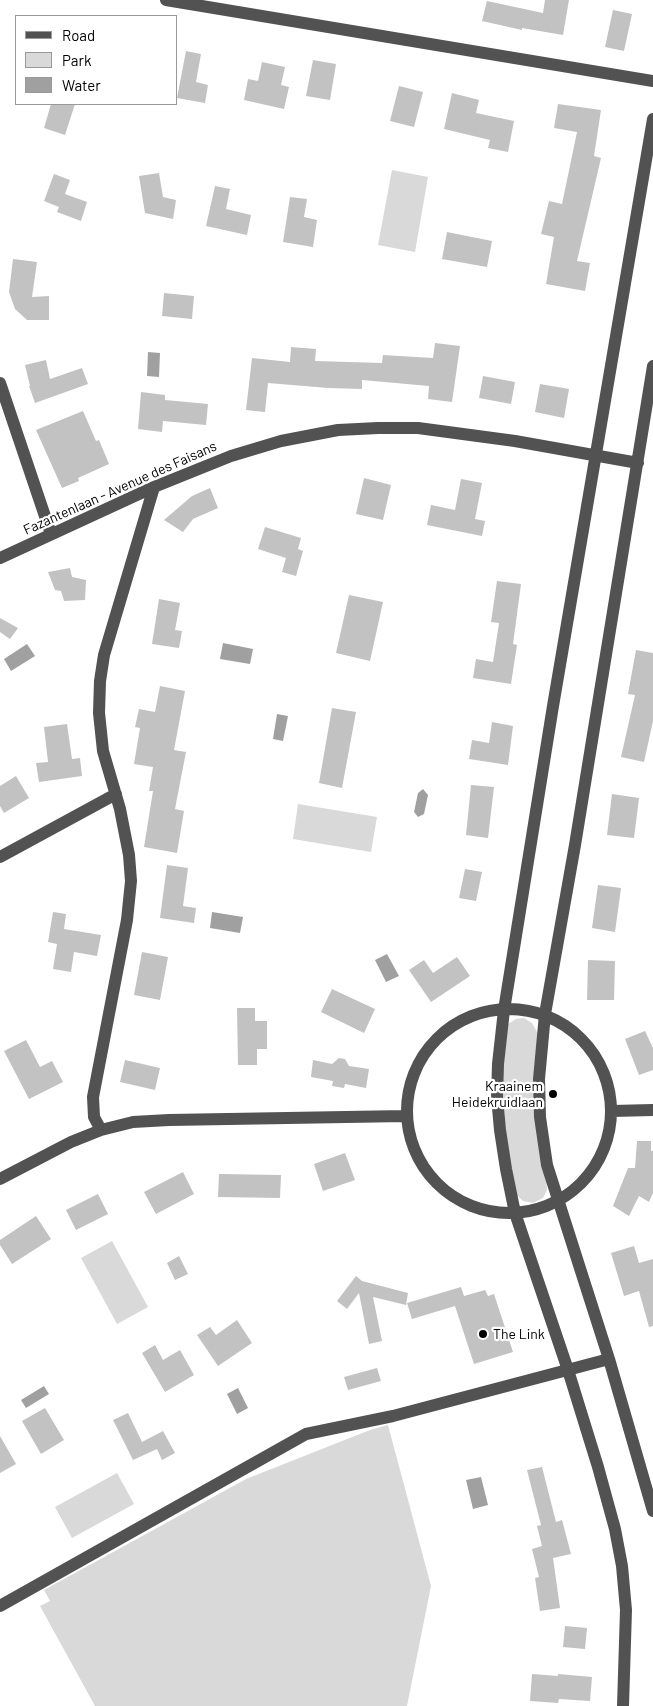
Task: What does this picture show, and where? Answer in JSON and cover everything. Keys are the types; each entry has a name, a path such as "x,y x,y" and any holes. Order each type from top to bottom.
{"street":[{"path":"166,0 653,81"},
{"path":"623,1706 626,1636 622,1566 606,1494 568,1370 515,1213 506,1169 497,1097 498,1064 504,1010 595,456 647,182 653,119"},
{"path":"653,366 574,853 545,1014 539,1079 540,1118 547,1165 609,1359 653,1512"},
{"path":"0,383 51,534"},
{"name":"Fazantenlaan - Avenue des Faisans","path":"0,558 154,487 231,456 281,441 338,430 418,428 515,441 638,463"},
{"path":"101,1130 94,1117 92,1097 127,920 131,880 129,855 120,809 100,735 100,681 104,655 154,487"},
{"path":"0,857 116,794"},
{"path":"504,1010 545,1014 550,1015 579,1036 596,1055 605,1074 611,1094 612,1110 611,1124 602,1154 589,1177 574,1191 558,1201 539,1209 515,1213 481,1211 449,1197 430,1179 413,1151 406,1116 406,1097 417,1064 436,1038 456,1023 476,1014 504,1010"},
{"path":"612,1110 653,1110"},
{"path":"0,1179 42,1156 101,1130 133,1122 406,1116"},
{"path":"0,1606 306,1434 393,1416 609,1359"}],"green space":[{"path":"392,170 428,177 415,252 378,245"},
{"path":"298,804 377,817 371,852 293,839"},
{"path":"524,1018 532,1023 537,1032 547,1190 543,1198 533,1203 523,1201 516,1194 507,1153 502,1080 508,1024 516,1019"},
{"path":"112,1241 148,1307 117,1324 81,1258"},
{"path":"388,1425 431,1586 407,1706 95,1706 40,1606 50,1601 44,1590 246,1479 370,1430"},
{"path":"117,1473 134,1504 72,1538 55,1507"}],"water":[{"path":"148,352 160,353 159,377 147,376"},
{"path":"223,643 253,649 250,664 220,659"},
{"path":"27,644 35,656 11,671 4,659"},
{"path":"277,714 288,716 283,741 273,739"},
{"path":"423,789 428,795 424,814 418,817 414,812 418,793"},
{"path":"212,912 243,917 240,933 210,928"},
{"path":"387,954 399,976 386,982 375,960"},
{"path":"44,1386 49,1394 26,1408 21,1400"},
{"path":"238,1388 248,1408 237,1414 227,1394"},
{"path":"481,1477 488,1505 473,1509 466,1480"}],"building":[{"path":"545,0 569,0 563,35 522,28 522,30 482,21 487,1 543,13"},
{"path":"613,10 632,14 624,51 605,47"},
{"path":"186,51 201,54 196,82 208,85 205,103 178,98"},
{"path":"313,60 336,64 330,100 306,96"},
{"path":"262,62 285,67 281,85 289,87 284,109 244,100 248,79 258,81"},
{"path":"399,86 423,92 414,127 390,121"},
{"path":"452,93 479,100 476,113 514,121 508,152 488,148 490,140 444,129"},
{"path":"558,104 601,110 594,156 601,158 577,261 590,263 585,291 546,284 554,237 541,234 549,201 562,204 577,132 554,128"},
{"path":"51,105 75,105 65,135 44,128"},
{"path":"159,173 163,197 176,200 173,219 145,213 139,176"},
{"path":"54,174 70,180 65,194 87,202 81,221 57,212 59,207 44,201"},
{"path":"215,186 230,189 226,209 251,215 247,235 206,226"},
{"path":"290,197 307,199 304,217 317,220 313,247 283,242"},
{"path":"447,232 492,241 487,267 442,259"},
{"path":"13,259 37,262 32,297 49,296 49,320 27,320 15,309 9,292"},
{"path":"164,293 194,296 192,319 162,316"},
{"path":"435,343 460,346 452,402 428,399 429,386 362,380 362,389 268,383 265,412 246,410 252,358 290,362 291,347 316,349 315,361 382,363 383,355 433,358"},
{"path":"46,360 50,379 82,368 88,384 35,403 25,365"},
{"path":"483,376 515,382 511,404 479,398"},
{"path":"540,384 569,389 564,418 535,412"},
{"path":"141,392 165,395 165,400 208,404 206,425 163,421 162,432 138,429"},
{"path":"83,411 96,441 99,440 109,464 78,478 79,481 62,488 36,430"},
{"path":"364,478 391,485 383,520 356,514"},
{"path":"461,479 482,483 475,519 485,521 482,536 427,525 431,505 455,510"},
{"path":"210,488 218,508 193,519 183,532 164,520 192,496"},
{"path":"265,527 301,538 298,549 303,551 296,576 282,572 286,558 258,549"},
{"path":"70,568 72,577 86,580 85,600 64,601 61,591 55,590 48,572"},
{"path":"497,581 521,584 513,644 517,645 511,684 473,678 476,659 493,662 499,623 491,622"},
{"path":"349,595 383,602 370,661 336,653"},
{"path":"159,599 180,603 175,630 182,631 179,648 152,644"},
{"path":"0,618 18,628 10,639 0,632"},
{"path":"636,650 653,653 653,721 644,762 621,757 635,695 628,694"},
{"path":"160,686 185,691 174,750 186,752 175,809 184,811 177,853 144,847 153,791 149,791 153,767 134,764 140,728 135,727 139,709 155,712"},
{"path":"332,708 356,712 342,788 319,783"},
{"path":"492,722 513,726 508,765 469,759 472,740 489,743"},
{"path":"67,724 72,759 80,758 82,776 39,782 36,763 48,762 44,727"},
{"path":"16,776 29,798 4,813 0,806 0,786"},
{"path":"471,785 494,787 488,838 466,835"},
{"path":"612,794 639,798 634,838 607,835"},
{"path":"167,865 188,868 183,906 196,908 194,923 160,918"},
{"path":"465,869 482,872 476,901 459,898"},
{"path":"598,885 621,888 615,932 592,928"},
{"path":"53,912 66,914 64,929 101,935 97,956 74,952 71,972 53,969 57,944 48,942"},
{"path":"142,952 168,957 160,1000 134,995"},
{"path":"457,957 470,976 431,1002 409,970 424,960 433,973"},
{"path":"588,960 615,961 614,1000 587,1000"},
{"path":"332,989 375,1009 364,1033 321,1012"},
{"path":"237,1008 255,1008 255,1021 267,1021 267,1049 257,1049 257,1065 238,1065"},
{"path":"645,1031 653,1048 653,1070 639,1075 625,1039"},
{"path":"26,1040 40,1067 52,1061 63,1082 29,1099 4,1051"},
{"path":"339,1058 345,1059 349,1066 369,1069 366,1088 345,1084 344,1088 332,1086 333,1081 311,1077 313,1060 332,1064"},
{"path":"125,1060 160,1068 155,1090 120,1082"},
{"path":"637,1141 651,1141 651,1151 653,1151 653,1193 649,1202 639,1196 629,1216 613,1206 628,1168 635,1168"},
{"path":"345,1153 355,1180 323,1191 314,1164"},
{"path":"183,1172 194,1194 156,1214 144,1192"},
{"path":"219,1174 281,1175 280,1198 218,1197"},
{"path":"98,1194 108,1214 76,1230 66,1210"},
{"path":"36,1216 51,1239 12,1264 0,1245 0,1240"},
{"path":"634,1246 639,1263 653,1259 653,1326 649,1327 639,1291 624,1296 611,1253"},
{"path":"179,1256 188,1274 175,1280 167,1263"},
{"path":"356,1276 362,1281 408,1293 406,1305 373,1297 382,1341 369,1344 359,1293 347,1309 337,1301"},
{"name":"The Link","path":"461,1287 464,1296 485,1290 488,1296 494,1294 513,1352 474,1364 455,1306 412,1319 407,1303"},
{"path":"237,1320 252,1343 218,1366 197,1335 210,1327 216,1335"},
{"path":"155,1345 163,1360 180,1350 194,1375 165,1392 142,1353"},
{"path":"377,1368 381,1381 348,1390 344,1377"},
{"path":"45,1408 64,1440 41,1454 22,1421"},
{"path":"128,1413 142,1442 163,1431 175,1453 162,1460 157,1449 133,1460 113,1420"},
{"path":"0,1436 16,1464 0,1473"},
{"path":"542,1467 556,1522 562,1520 571,1554 553,1558 560,1608 540,1611 535,1578 539,1577 532,1549 542,1546 537,1526 541,1525 527,1470"},
{"path":"565,1626 587,1628 585,1649 563,1647"},
{"path":"532,1674 592,1677 590,1701 559,1699 558,1703 530,1701"}],"place":[{"name":"Kraainem Heidekruidlaan","path":"553,1094"},
{"name":"The Link","path":"483,1334"}]}
